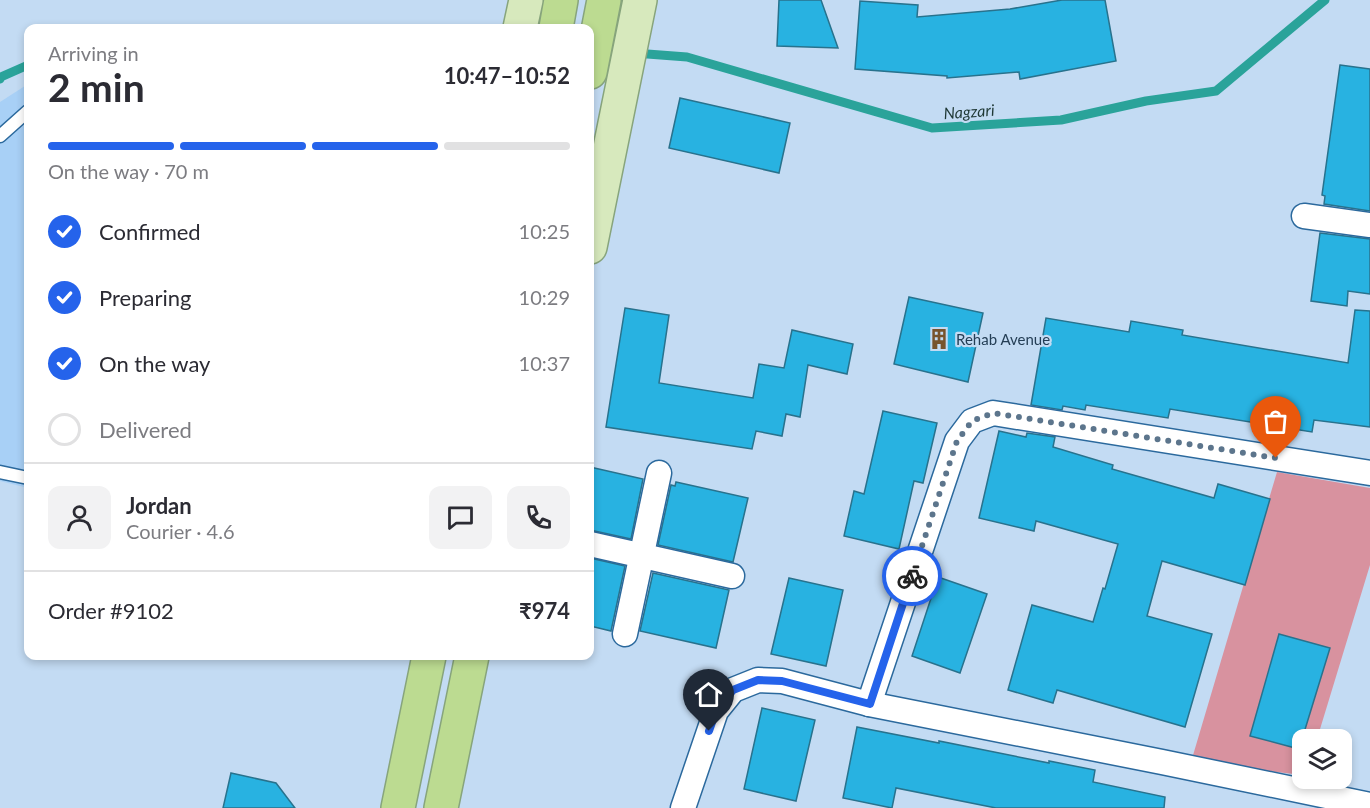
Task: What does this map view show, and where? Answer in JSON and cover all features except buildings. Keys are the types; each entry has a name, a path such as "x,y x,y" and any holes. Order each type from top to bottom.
{"highway":[{"path":"557,24 561,0"},
{"path":"594,51 604,0"},
{"path":"398,808 428,660"},
{"path":"441,808 471,660"}],"main road":[{"path":"594,228 638,11"},
{"path":"414,732 421,660"},
{"path":"455,739 481,660"}],"street":[{"path":"1304,216 1370,225"},
{"path":"870,704 957,441 972,421 993,413 1370,473"},
{"path":"625,634 659,473"},
{"path":"594,545 732,576"},
{"path":"683,808 716,711 733,690 758,680 782,681 870,704 1150,759 1370,806"}],"lane":[{"path":"0,136 24,115"},
{"path":"0,472 24,477"}],"shaded area":[{"path":"24,87 24,487 0,481 0,102"},
{"path":"1277,472 1370,488 1370,565 1320,729 1292,729 1292,774 1191,762"}],"waterway":[{"name":"Nagzari","path":"634,53 687,57 932,128 1061,120 1146,101 1216,91 1325,0"},
{"name":"Nagzari","path":"0,79 24,67"}],"way so far":[{"path":"912,576 957,441 972,421 993,413 1276,458"}],"place":[{"name":"Rehab Avenue","path":"939,339"}],"route":[{"path":"709,731 716,711 733,690 758,680 782,681 870,704 912,576"}]}
